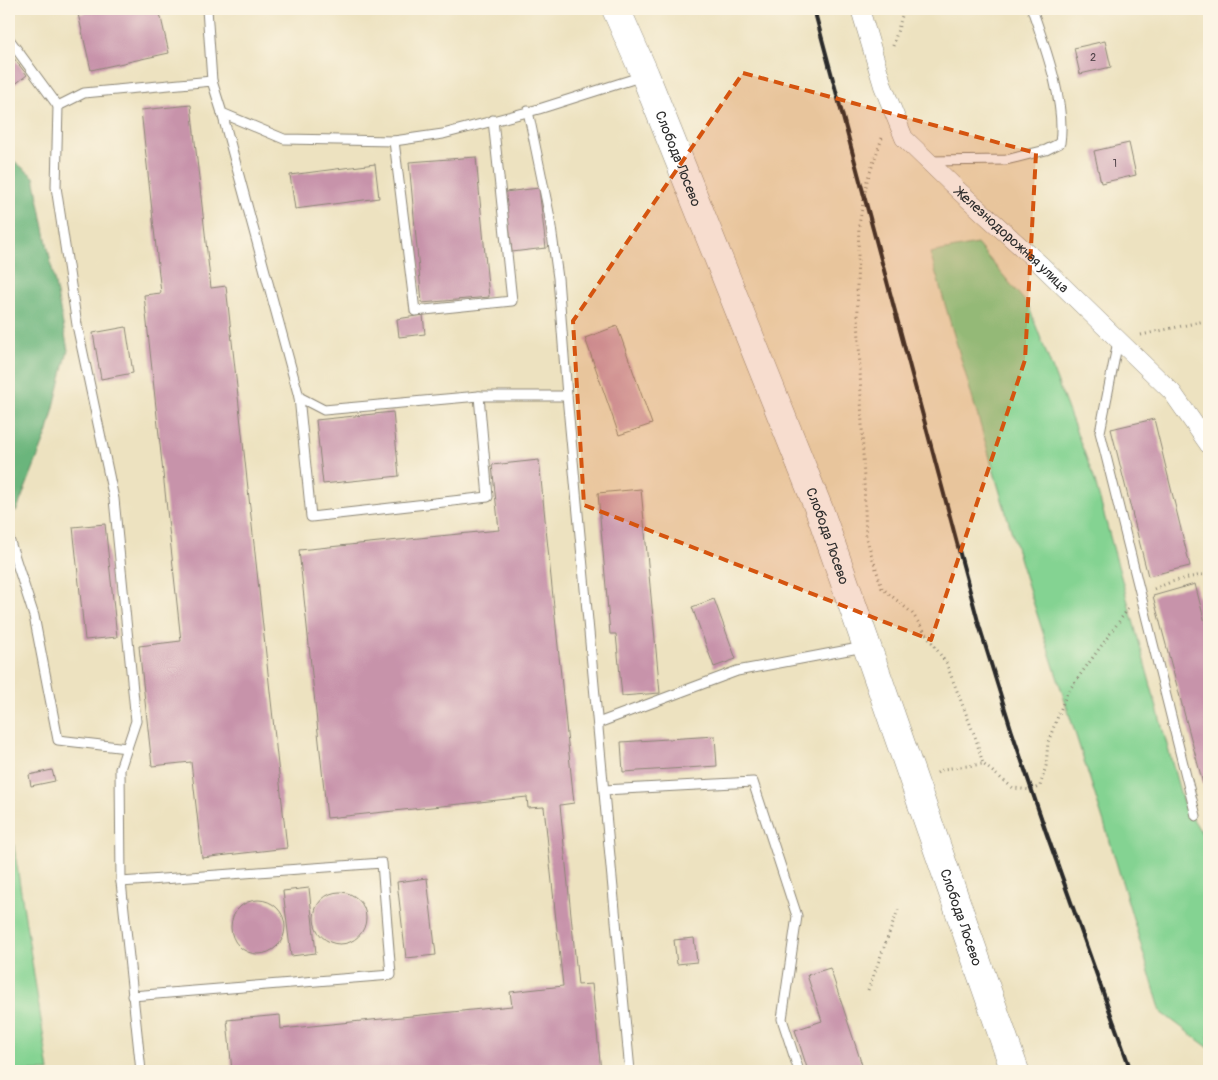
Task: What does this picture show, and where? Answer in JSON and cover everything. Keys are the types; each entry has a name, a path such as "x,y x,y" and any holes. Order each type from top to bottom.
{"main road":[{"name":"Слобода Лосево","path":"616,9 645,75 820,512 1015,1071"}],"street":[{"name":"Железнодорожная улица","path":"860,9 884,86 904,138 926,161 1041,265 1172,392 1207,438"}],"lane":[{"path":"206,9 212,81 299,397 311,517 488,497 479,396"},
{"path":"926,161 1006,160 1046,150 1060,143 1062,129 1058,99 1032,9"},
{"path":"9,39 58,106 56,186 77,325 114,499 136,721 120,769 121,882 141,1071"},
{"path":"222,114 284,139 394,140 443,134 528,111 645,75"},
{"path":"58,106 84,93 212,81"},
{"path":"528,111 549,213 558,278 567,396 630,1071"},
{"path":"394,140 415,311 512,301 493,120"},
{"path":"1118,341 1100,432 1196,816"},
{"path":"299,397 324,410 479,396 567,396"},
{"path":"9,539 34,616 58,740 127,748"},
{"path":"598,723 737,671 867,647"},
{"path":"604,790 753,782 797,916 782,1019 799,1071"},
{"path":"121,882 382,863 391,975 132,996"}],"path":[{"path":"893,46 904,9"},
{"path":"892,108 867,181 859,225 857,286 866,537 882,588 912,614 946,663 976,739 983,764 1013,788 1032,790 1040,786 1046,766 1048,742 1067,693 1122,616 1140,594 1171,582 1209,572"},
{"path":"1118,341 1209,320"},
{"path":"915,786 944,769 983,764"},
{"path":"868,990 898,910"}],"highlighted area":[{"path":"743,73 1036,153 1025,360 931,640 584,505 573,321"}],"green space":[{"path":"9,157 34,177 68,350 48,431 16,512 9,493"},
{"path":"977,244 1028,305 1094,478 1183,803 1209,845 1209,1048 1161,1012 1111,845 1021,564 930,253"},
{"path":"9,815 49,1071 9,1071"}],"building":[{"path":"103,9 159,9 169,53 91,70 78,14"},
{"path":"1105,41 1111,67 1080,74 1074,48"},
{"path":"9,52 27,75 9,89"},
{"path":"191,105 211,288 226,286 287,848 202,858 191,762 152,766 139,646 181,641 144,295 161,293 141,110"},
{"path":"1129,143 1136,175 1101,183 1094,151"},
{"path":"476,157 489,297 422,303 409,162"},
{"path":"375,164 379,198 295,209 290,175"},
{"path":"539,188 546,248 512,252 505,192"},
{"path":"423,315 425,334 399,337 397,319"},
{"path":"617,326 652,424 619,435 585,338"},
{"path":"126,327 133,373 101,379 93,333"},
{"path":"393,412 399,476 323,484 316,420"},
{"path":"1154,419 1190,566 1148,576 1111,429"},
{"path":"539,460 574,803 560,805 578,985 592,984 601,1071 232,1071 227,1020 280,1015 281,1029 512,1006 510,992 563,986 544,807 528,808 527,797 327,818 299,550 499,530 492,465"},
{"path":"641,489 660,693 622,696 616,634 610,634 598,493"},
{"path":"105,524 117,637 85,640 73,527"},
{"path":"1195,584 1209,638 1209,806 1153,596"},
{"path":"714,599 736,659 714,667 692,607"},
{"path":"715,736 717,766 623,772 621,742"},
{"path":"52,770 55,781 31,786 29,775"},
{"path":"427,878 436,955 406,958 397,882"},
{"path":"309,888 316,953 291,956 283,891"},
{"path":"340,892 350,894 358,900 364,908 366,918 364,928 358,936 350,942 340,944 330,942 322,936 316,928 314,918 316,908 322,900 330,894"},
{"path":"258,900 268,902 277,908 283,917 285,927 283,937 277,946 268,952 258,954 248,952 239,946 233,937 231,927 233,917 239,908 248,902"},
{"path":"694,938 697,962 677,964 674,940"},
{"path":"830,968 864,1071 808,1071 795,1030 822,1021 807,975"}],"railway":[{"path":"814,9 979,625 1012,732 1046,832 1131,1071"}]}
